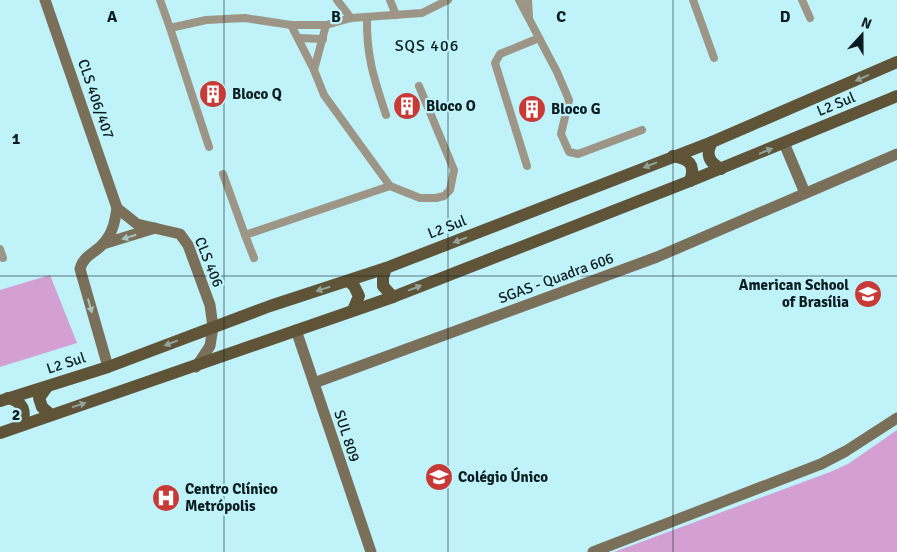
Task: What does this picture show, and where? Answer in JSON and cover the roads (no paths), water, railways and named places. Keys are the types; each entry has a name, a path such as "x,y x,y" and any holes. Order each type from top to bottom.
{"main road":[{"name":"L2 Sul","path":"4,400 108,367 213,327 386,268 712,142 897,62"},
{"name":"L2 Sul","path":"0,433 196,367 393,297 784,144 897,96"},
{"path":"712,142 709,148 709,158 713,164 721,169"},
{"path":"673,156 686,159 692,165 693,172 690,181"},
{"path":"386,268 383,286 393,297"},
{"path":"348,281 354,286 359,296 353,310"},
{"path":"47,386 39,398 42,406 50,415"},
{"path":"4,400 19,402 23,406 25,416 22,426"}],"street":[{"name":"CLS 406/407","path":"46,0 117,208"},
{"path":"160,0 209,147"},
{"path":"337,0 350,18"},
{"path":"390,0 396,15"},
{"path":"170,28 206,20 245,18 291,25 326,25 350,18 422,12 448,0"},
{"path":"519,0 557,72 569,100 561,134 569,152 578,154 642,130"},
{"path":"528,0 529,18"},
{"path":"693,0 714,58"},
{"path":"802,0 810,18"},
{"path":"367,17 366,44 369,61 386,114"},
{"path":"291,25 299,38 324,95 390,186 420,198 436,198 444,196 452,185 454,170 419,86"},
{"path":"314,70 326,25"},
{"path":"299,38 323,39"},
{"path":"527,166 495,63 500,54 539,38"},
{"path":"784,144 805,193"},
{"name":"SGAS - Quadra 606","path":"314,383 657,257 897,154"},
{"path":"223,174 254,258"},
{"path":"245,235 390,186"},
{"name":"CLS 406","path":"117,208 131,220 155,228 176,232 184,239 210,305 213,327 210,346 196,367"},
{"path":"108,367 80,269 84,259 103,244 113,229 117,208"},
{"path":"103,244 155,228"},
{"path":"0,249 3,258"},
{"name":"SUL 809","path":"296,330 371,552"},
{"path":"593,552 821,464 846,452 897,418"}],"place":[{"name":"Bloco Q","path":"213,94"},
{"name":"Bloco O","path":"407,106"},
{"name":"Bloco G","path":"532,109"},
{"name":"American School of Brasília","path":"868,294"},
{"name":"Colégio Único","path":"439,477"},
{"name":"Centro Clínico Metrópolis","path":"166,498"}],"district":[{"name":"SQS 406","path":"427,46"}]}
